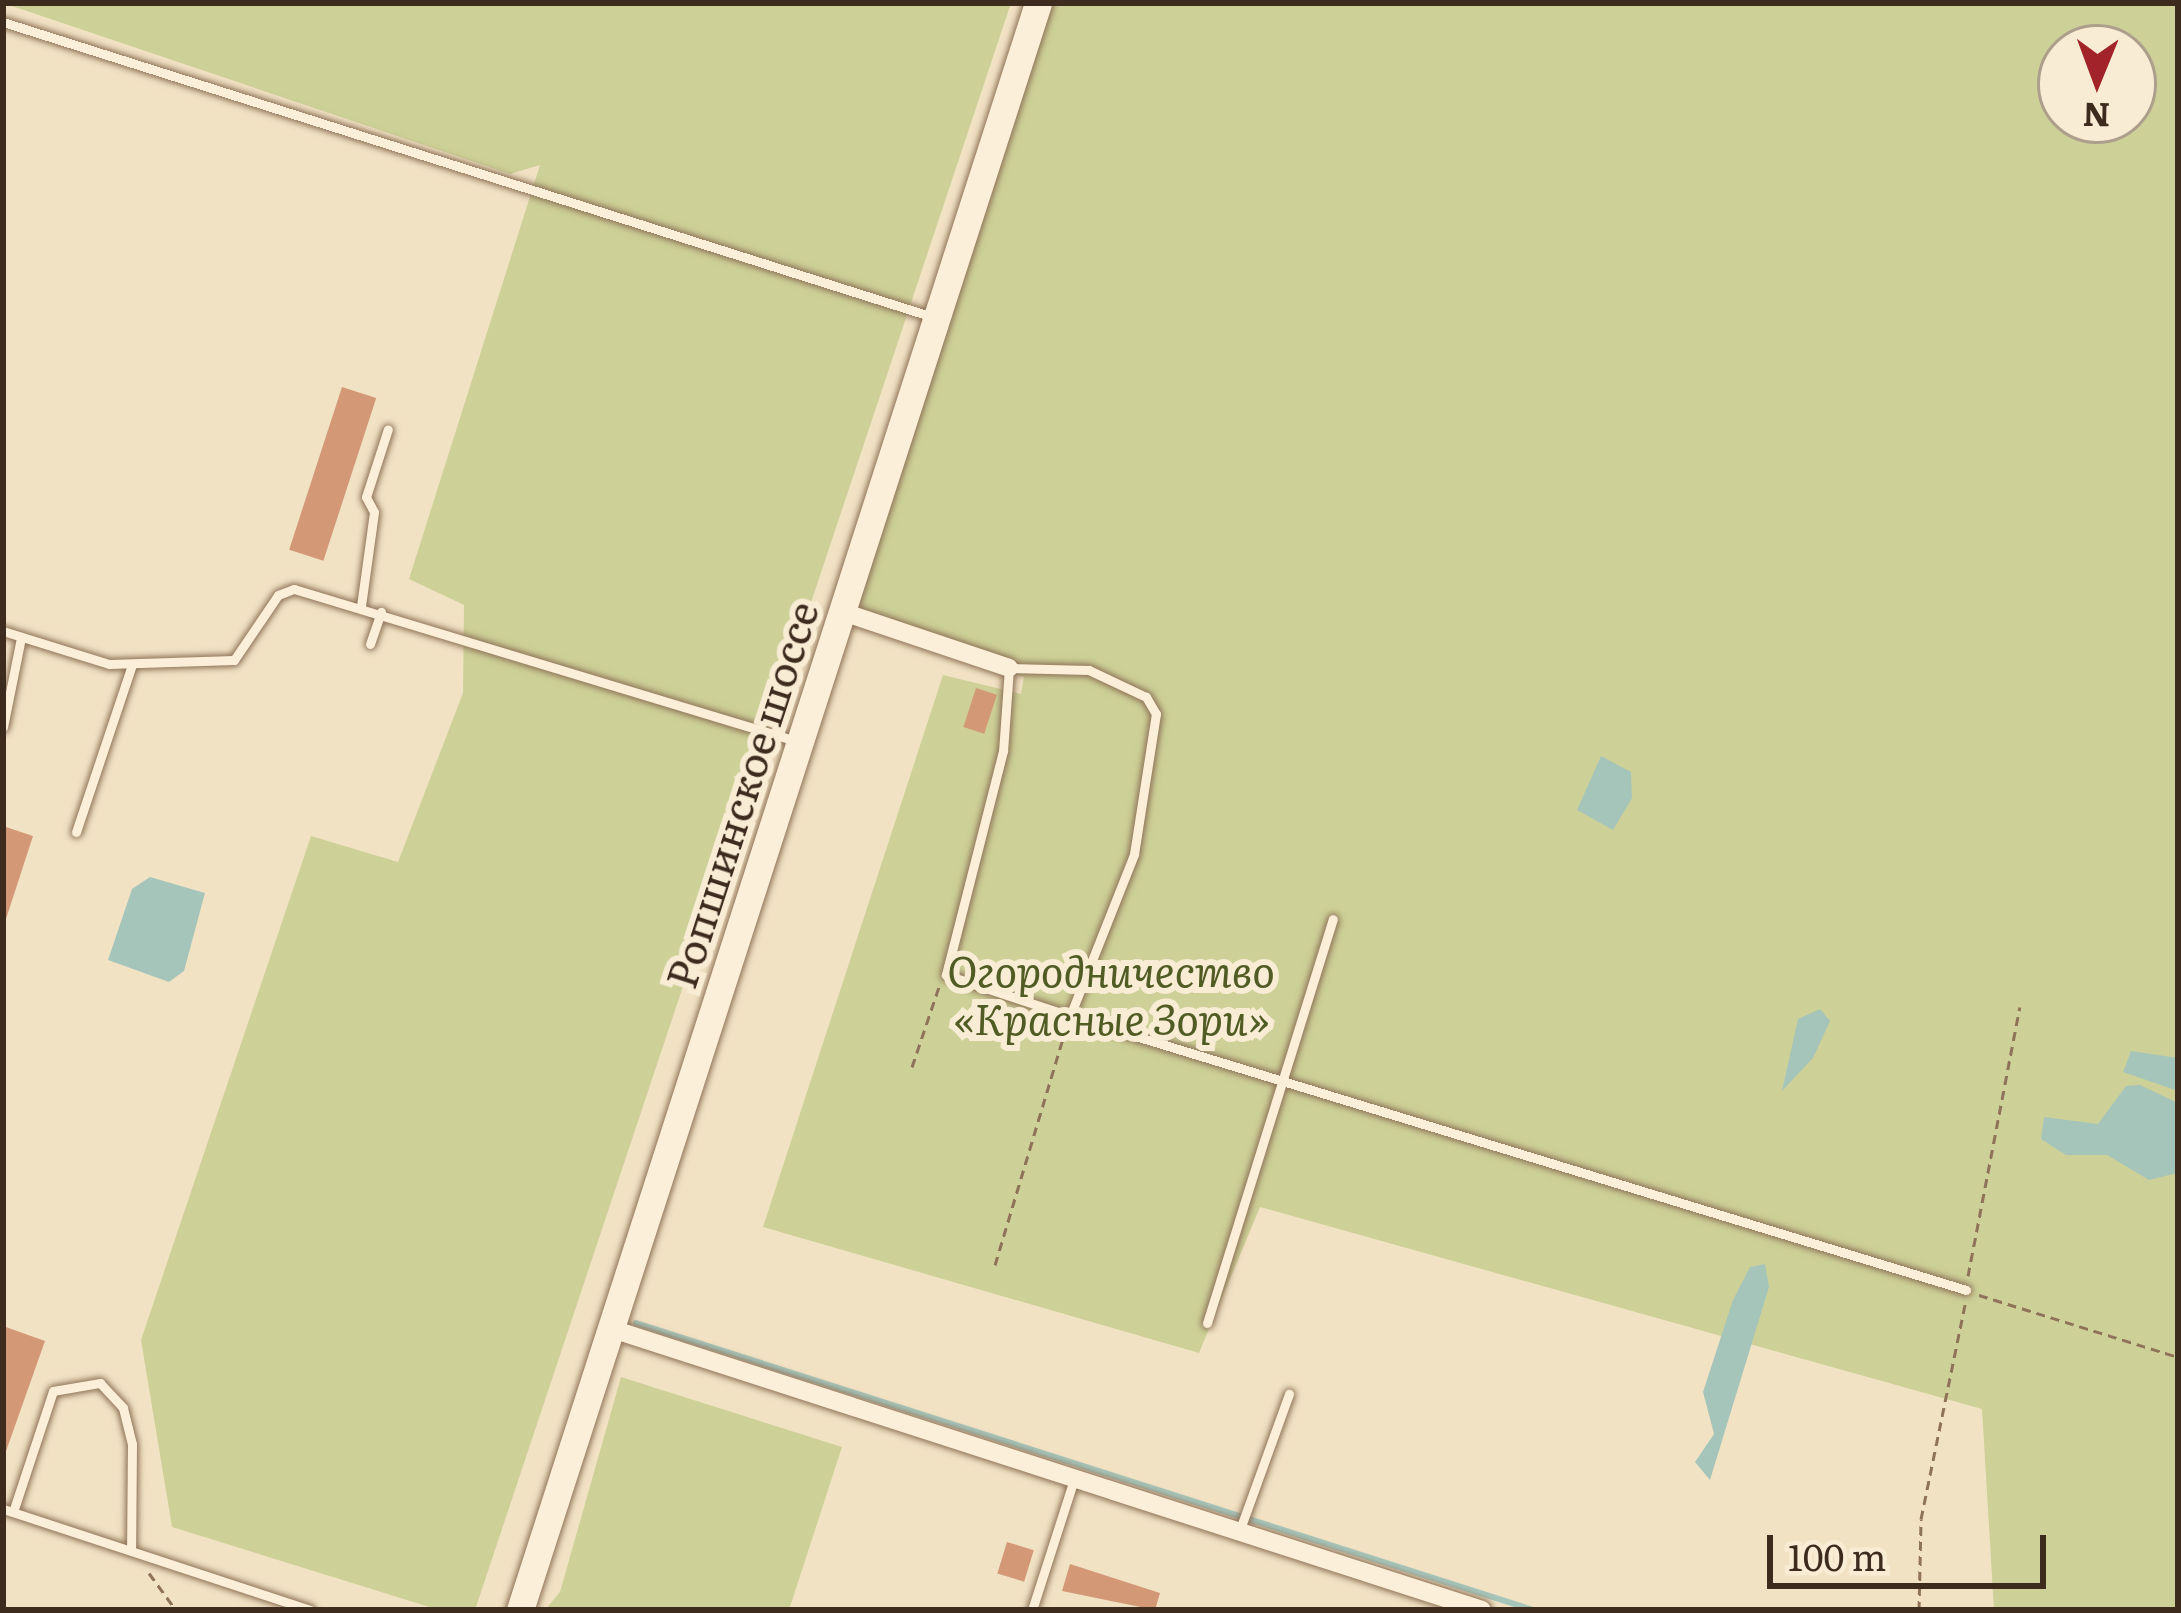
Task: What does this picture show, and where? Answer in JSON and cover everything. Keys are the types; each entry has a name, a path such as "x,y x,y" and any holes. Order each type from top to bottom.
{"main road":[{"name":"Ропшинское шоссе","path":"520,1610 1038,3"}],"street":[{"path":"843,612 1009,668"},
{"path":"612,1329 1482,1610"}],"lane":[{"path":"3,22 937,318"},
{"path":"362,606 374,512 366,497 388,429"},
{"path":"3,632 132,665 234,660 285,591 362,606 800,742"},
{"path":"370,644 381,612"},
{"path":"3,727 21,638"},
{"path":"76,832 132,665"},
{"path":"1070,1016 1134,854 1156,714 1146,697 1089,670 1009,668 1003,751 946,975 1070,1016 1966,1290"},
{"path":"1207,1323 1278,1077 1333,919"},
{"path":"131,1549 131,1444 123,1408 100,1383 53,1390 8,1510 310,1610"},
{"path":"1239,1532 1289,1394"},
{"path":"1032,1610 1074,1479"}],"path":[{"path":"912,1067 946,975"},
{"path":"1919,1610 1921,1519 2020,1007"},
{"path":"995,1265 1070,1016"},
{"path":"1966,1290 2178,1357"},
{"path":"131,1549 176,1610"}],"green space":[{"path":"3,3 1011,3 475,1610 439,1610 172,1527 141,1340 311,836 398,862 463,693 464,605 409,579 540,165 510,174"},
{"name":"Огородничество «Красные Зори»","path":"1051,3 2178,3 2178,1610 1994,1610 1982,1409 1260,1207 1199,1353 763,1227 943,675 1021,694 1024,677 851,619"},
{"path":"621,1377 842,1447 789,1610 545,1610 560,1592"}],"water":[{"path":"1601,756 1631,772 1632,798 1613,830 1577,810"},
{"path":"150,877 205,893 184,971 169,982 108,960 132,889"},
{"path":"1820,1009 1830,1021 1813,1058 1782,1091 1798,1019"},
{"path":"2131,1051 2178,1058 2178,1091 2123,1072"},
{"path":"2140,1085 2178,1103 2177,1173 2149,1180 2107,1155 2066,1155 2041,1139 2044,1117 2098,1124 2126,1086"},
{"path":"1765,1264 1769,1287 1710,1480 1695,1462 1714,1434 1703,1392 1733,1300 1750,1267"}],"building":[{"path":"342,387 376,398 323,561 289,550"},
{"path":"976,688 997,695 984,734 963,727"},
{"path":"3,826 33,836 6,919 3,918"},
{"path":"3,1326 45,1341 5,1454 3,1454"},
{"path":"1007,1542 1034,1550 1024,1582 997,1574"},
{"path":"1070,1564 1160,1593 1155,1610 1062,1591"}],"waterway":[{"path":"636,1323 1533,1610"}]}
